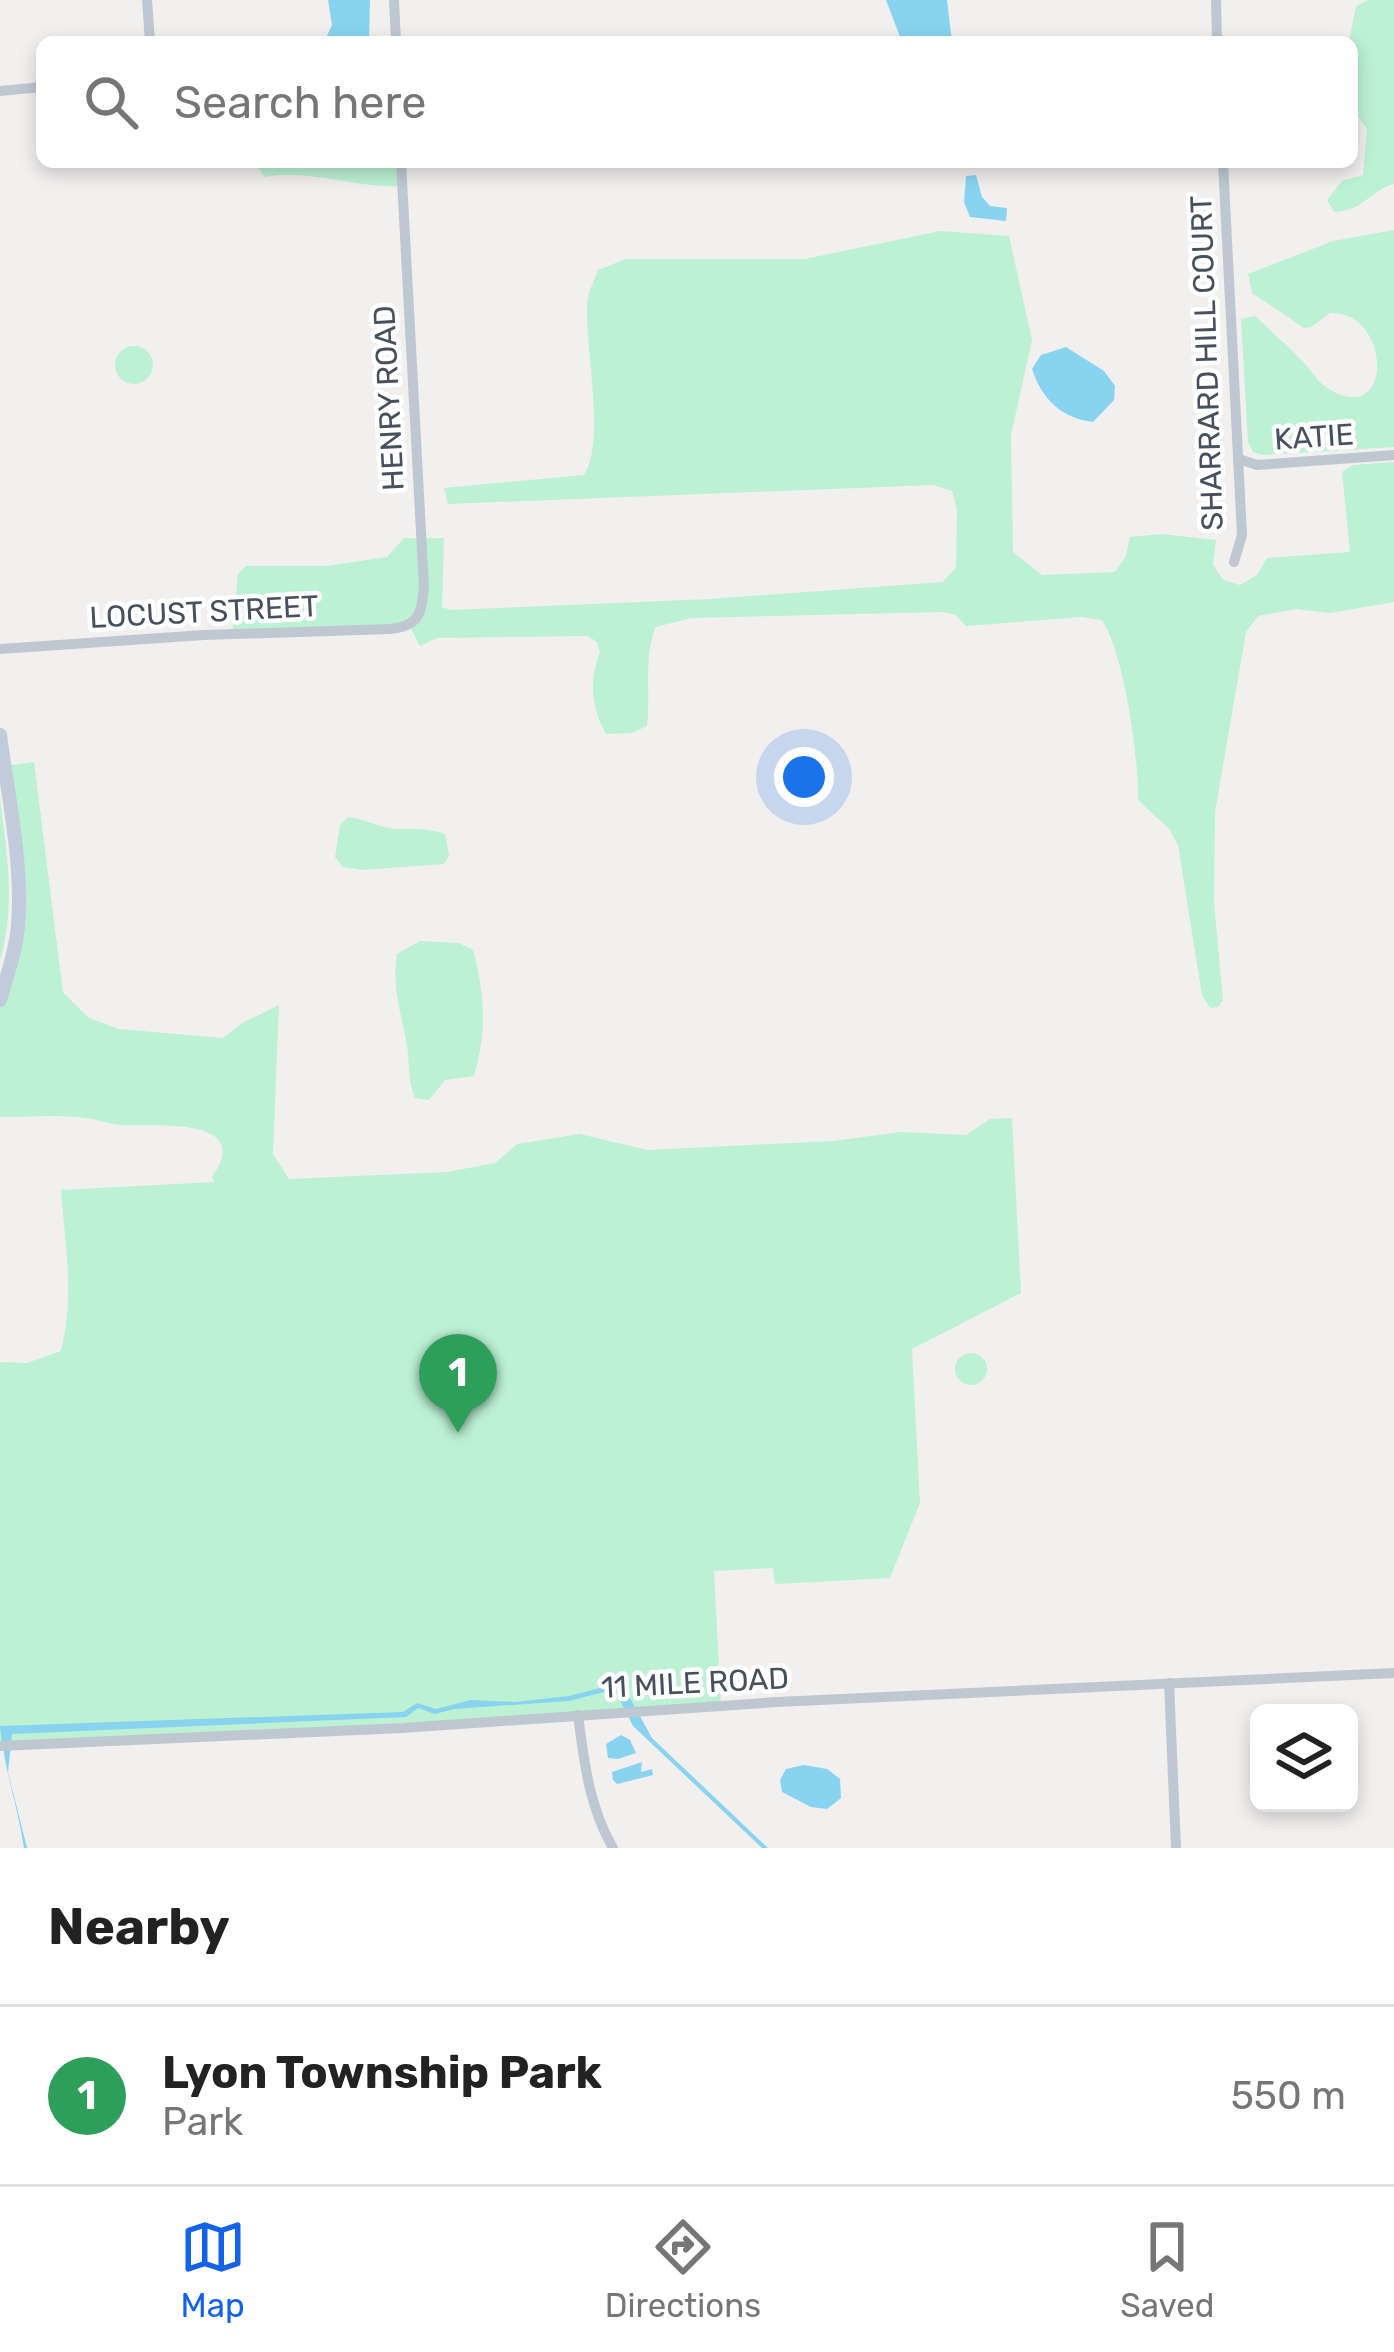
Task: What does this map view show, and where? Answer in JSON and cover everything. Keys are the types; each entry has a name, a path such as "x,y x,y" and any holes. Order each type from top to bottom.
{"street":[{"path":"146,0 149,36"},
{"path":"394,0 396,36"},
{"path":"1216,0 1217,36"},
{"path":"0,91 36,87"},
{"name":"HENRY ROAD","path":"401,168 424,587 420,615 410,627"},
{"name":"SHARRARD HILL COURT","path":"1222,168 1242,535 1234,562"},
{"name":"KATIE","path":"1238,459 1257,465 1394,454"},
{"name":"LOCUST STREET","path":"0,649 204,634 410,627"},
{"path":"0,734 18,901 17,928 0,1000"},
{"name":"11 MILE ROAD","path":"0,1746 1394,1673"},
{"path":"1169,1683 1176,1848"},
{"path":"578,1715 587,1780 613,1848"}],"green space":[{"path":"1368,0 1394,0 1394,184 1353,208 1334,212 1327,200 1342,181 1363,175 1367,129 1358,116 1358,36 1350,36 1356,6"},
{"path":"258,168 402,168 403,186 299,175 265,177"},
{"path":"1394,230 1394,447 1253,452 1248,442 1241,319 1255,316 1323,385 1346,396 1363,395 1373,384 1377,367 1375,348 1366,331 1351,318 1330,313 1304,328 1252,293 1248,274 1333,241"},
{"path":"940,231 1009,236 1032,340 1011,435 1013,552 1042,575 1115,572 1126,556 1130,537 1162,534 1216,540 1213,565 1223,580 1240,585 1257,575 1267,558 1350,552 1342,472 1353,465 1394,462 1394,602 1330,613 1296,609 1258,616 1246,632 1215,812 1214,902 1223,1000 1218,1007 1210,1008 1202,995 1178,845 1169,829 1138,800 1129,707 1117,656 1102,620 1081,617 966,626 956,615 943,612 691,618 656,627 648,662 647,726 632,733 606,734 593,694 600,653 597,642 588,636 437,638 420,646 410,627 232,634 238,574 246,566 327,566 387,557 404,538 444,538 442,607 450,610 710,599 943,582 956,567 957,510 952,491 933,485 448,504 444,488 584,475 594,418 587,301 598,270 626,259 805,259"},
{"path":"134,346 147,352 153,365 147,378 134,384 121,378 115,365 121,352"},
{"path":"34,762 63,992 89,1018 119,1029 223,1038 279,1005 273,1154 289,1179 447,1172 495,1163 517,1144 580,1134 647,1150 833,1141 901,1132 966,1135 990,1119 1012,1118 1021,1293 912,1349 920,1503 890,1578 775,1584 773,1568 714,1571 721,1705 0,1746 0,1362 27,1363 61,1351 68,1290 61,1190 214,1182 222,1157 221,1143 195,1128 121,1125 64,1116 0,1117 0,1000 18,928 4,766"},
{"path":"0,799 9,900 0,960"},
{"path":"348,817 445,834 449,855 444,864 343,867 335,857 340,825"},
{"path":"420,941 459,943 473,950 482,998 483,1029 474,1076 445,1080 429,1100 415,1098 412,1089 395,977 397,954"},
{"path":"971,1353 982,1358 987,1369 982,1380 971,1385 960,1380 955,1369 960,1358"}],"water":[{"path":"328,0 370,0 369,36 327,36 332,25"},
{"path":"886,0 947,0 951,36 900,36"},
{"path":"976,175 990,206 1007,208 1006,221 970,217 964,202 966,176"},
{"path":"1066,347 1104,371 1115,386 1114,400 1093,422 1054,405 1032,369 1041,355"},
{"path":"608,1686 627,1693 652,1738 768,1848 762,1848 633,1726 618,1696 608,1691 569,1701 435,1714 418,1708 406,1717 12,1734 8,1772 0,1726 403,1712 417,1703 436,1709 471,1700 515,1702"},
{"path":"621,1735 630,1740 636,1753 608,1758 606,1744"},
{"path":"642,1762 641,1772 652,1769 653,1775 617,1784 613,1780 612,1772"},
{"path":"804,1765 827,1769 840,1779 841,1798 827,1809 811,1807 782,1792 780,1780 786,1769"},
{"path":"9,1775 27,1848 24,1848"}],"place":[{"name":"Lyon Township Park","path":"458,1433"}]}
